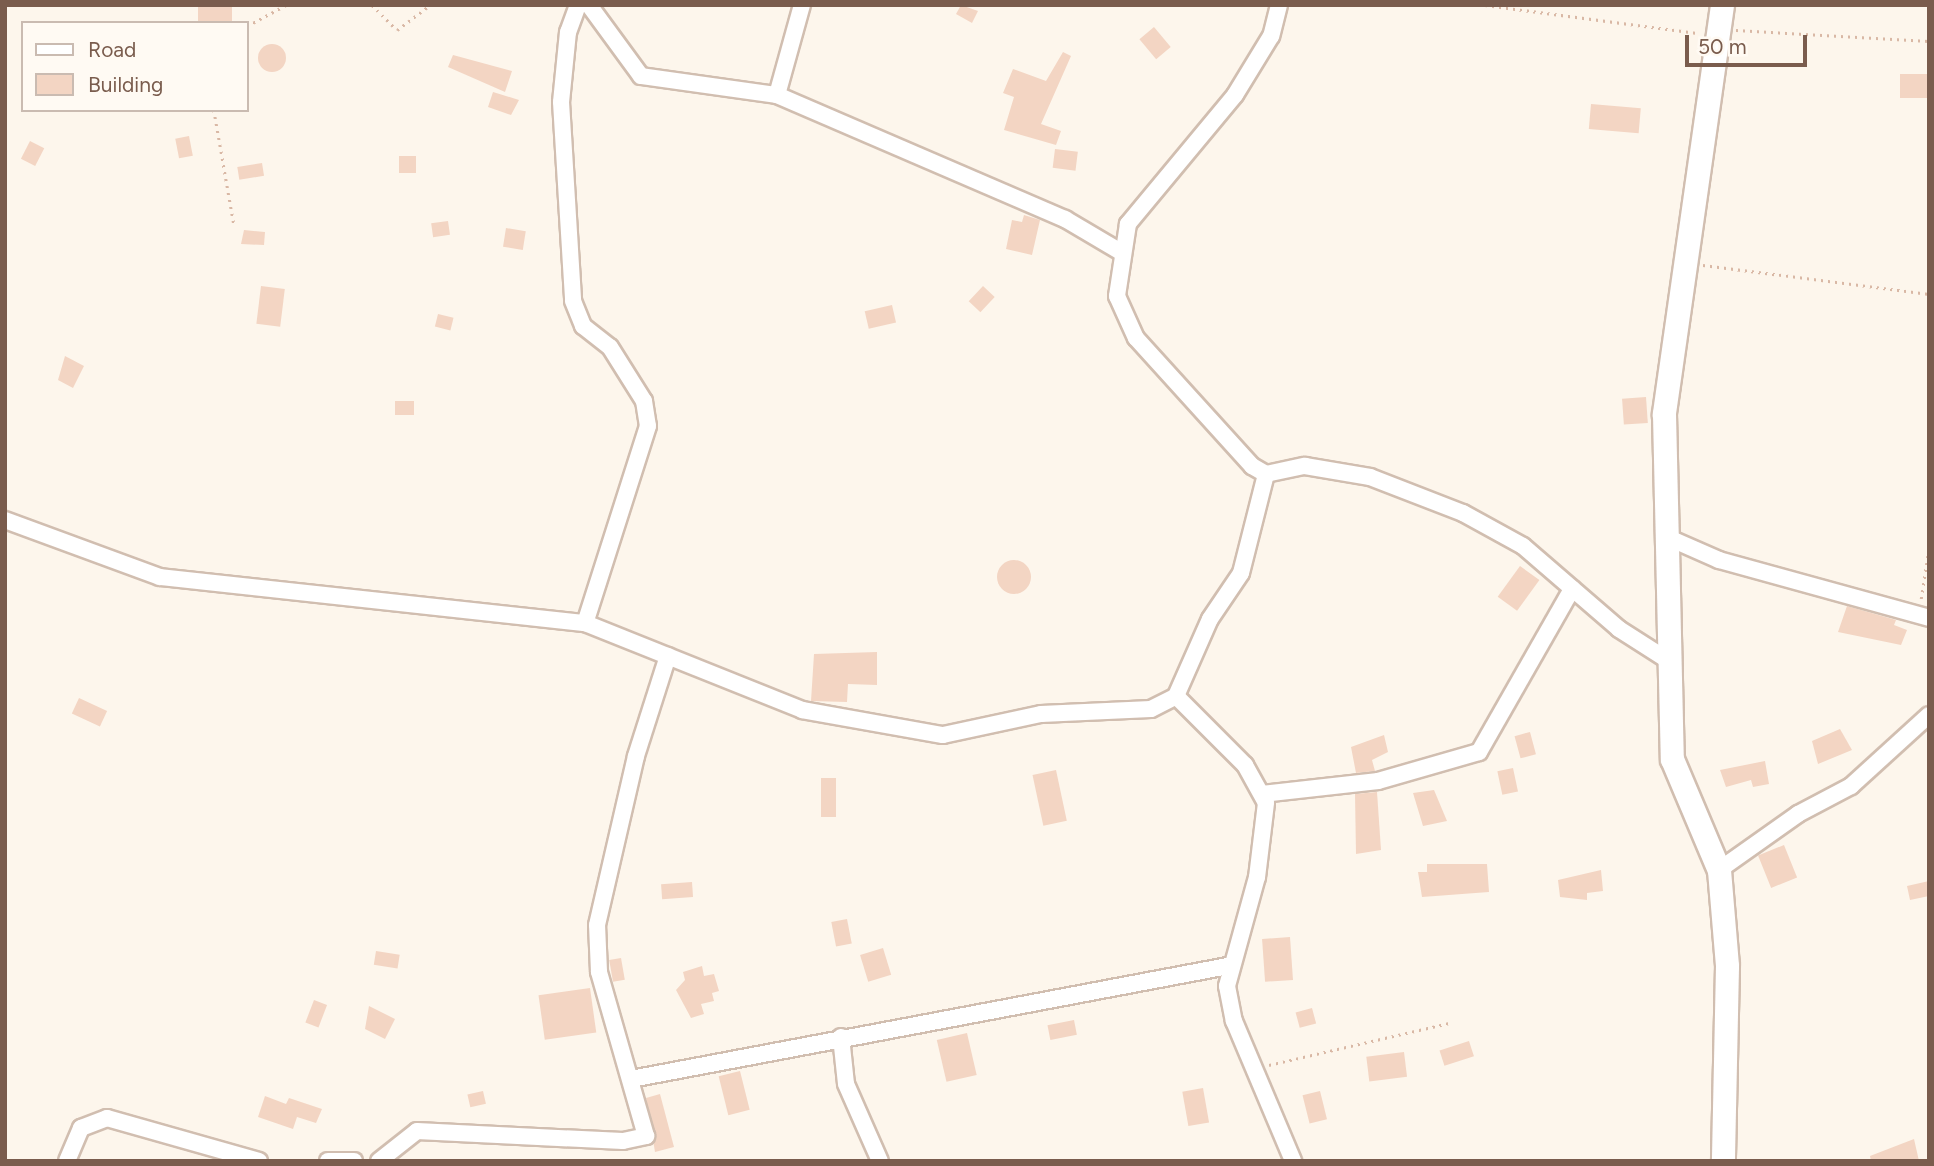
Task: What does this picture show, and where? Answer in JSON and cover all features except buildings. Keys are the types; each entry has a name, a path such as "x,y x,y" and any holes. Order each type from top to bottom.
{"main road":[{"path":"1720,17 1689,264 1664,414 1669,538 1672,759 1719,870 1727,966 1723,1161"}],"street":[{"path":"578,5 568,32 561,102 573,301 583,326 610,347 645,401 648,426 585,623"},
{"path":"589,5 641,76 777,95 1065,219 1121,252"},
{"path":"777,95 802,5"},
{"path":"1279,5 1264,52 1235,95 1139,206 1121,252 1117,296 1146,354 1245,460 1266,474 1323,467 1410,490 1508,536 1572,589 1669,661"},
{"path":"5,520 160,577 585,623 803,710 943,736 1041,713 1151,709 1176,696 1210,619 1241,573 1266,474"},
{"path":"1669,538 1719,560 1924,616"},
{"path":"1262,794 1378,781 1479,752 1572,589"},
{"path":"380,1161 417,1131 641,1139 647,1129 599,972 597,925 636,756 668,656"},
{"path":"1176,696 1245,765 1262,794 1266,820 1257,877 1228,966 1230,1006 1293,1161"},
{"path":"1719,870 1798,814 1851,786 1929,715"},
{"path":"632,1079 841,1037 1228,966"},
{"path":"841,1037 846,1084 880,1161"},
{"path":"67,1161 81,1128 107,1118 259,1161"},
{"path":"328,1161 354,1161"}],"path":[{"path":"248,25 286,5"},
{"path":"372,5 397,30 430,5"},
{"path":"1485,5 1683,34 1720,17 1929,41"},
{"path":"215,112 234,225"},
{"path":"1689,264 1929,294"},
{"path":"1924,616 1929,547"},
{"path":"1255,1068 1449,1023"}]}
